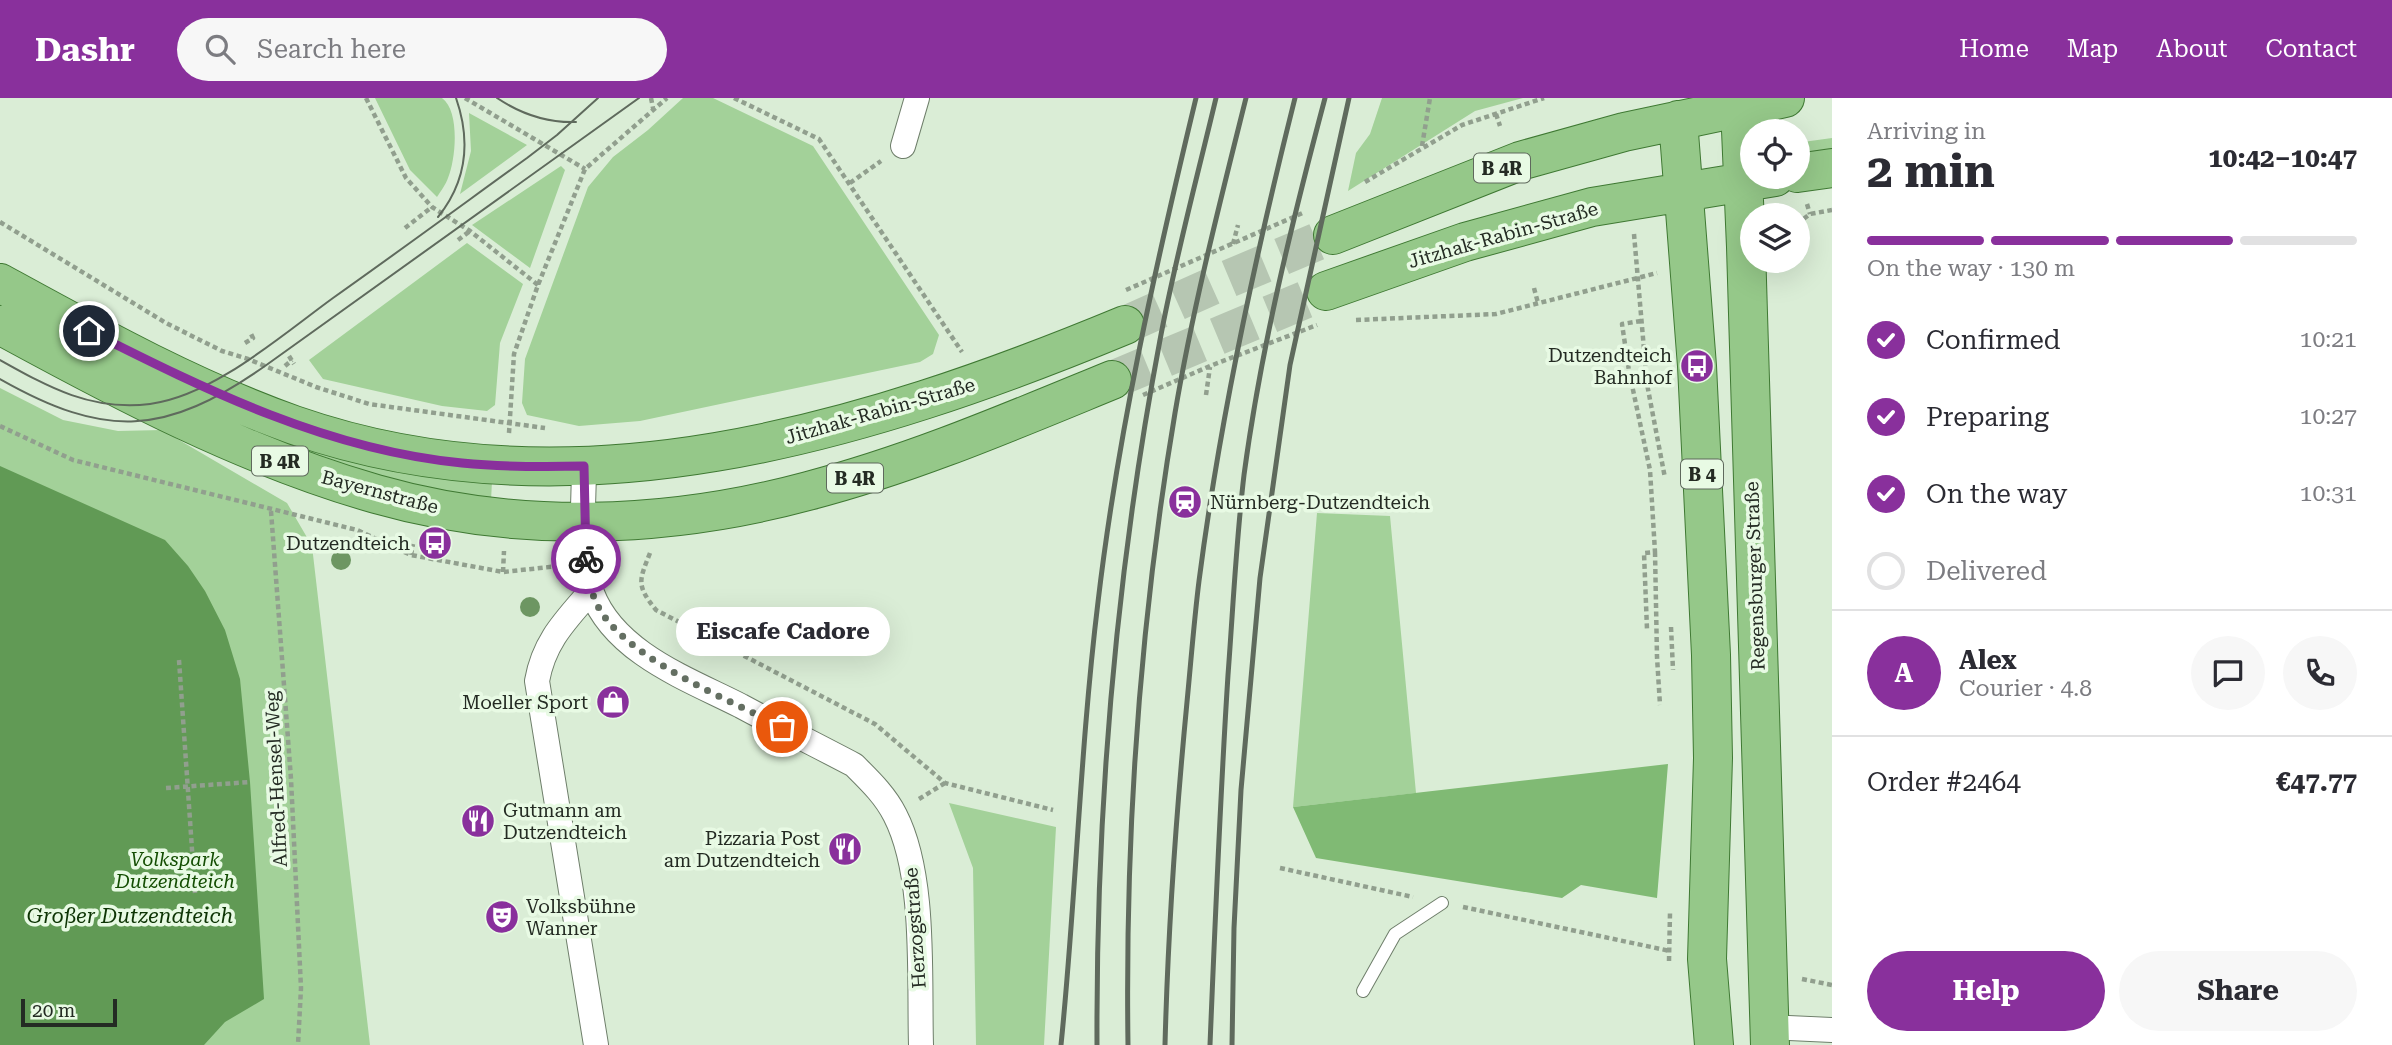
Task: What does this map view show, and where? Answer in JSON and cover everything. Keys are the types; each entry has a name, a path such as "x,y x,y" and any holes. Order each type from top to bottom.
{"main road":[{"name":"B 4R","path":"1325,221 1520,161 1678,120 1785,98"},
{"name":"Regensburger Straße","path":"1740,107 1743,119"},
{"name":"B 4","path":"1678,120 1697,366 1712,694 1707,959 1713,1045"},
{"path":"1810,171 1832,168"},
{"name":"Jitzhak-Rabin-Straße","path":"1327,306 1465,242 1592,207 1740,182"},
{"name":"Regensburger Straße","path":"1760,189 1769,1036"},
{"name":"B 4R","path":"0,283 194,383 295,425 368,447 450,461 507,467 584,466"},
{"name":"Jitzhak-Rabin-Straße","path":"584,466 732,449 854,422 989,379 1119,310"},
{"name":"Bayernstraße","path":"0,325 172,415 256,452 323,477 387,497 478,515 583,522"},
{"name":"B 4R","path":"583,522 675,517 804,492 911,460 1126,388"},
{"path":"1707,959 1740,1011 1769,1036"}],"street":[{"path":"902,146 917,98"},
{"path":"584,466 583,522 591,590 558,628 545,649 537,681 596,1045"},
{"name":"Herzogstraße","path":"591,590 603,615 619,634 641,652 854,765 877,788 895,815 913,864 921,1045"},
{"path":"1769,1036 1832,1030"}],"lane":[{"path":"1363,990 1395,934 1443,903"}],"path":[{"path":"366,98 405,178 432,207 470,231 538,285"},
{"path":"465,98 585,169"},
{"path":"650,98 653,108"},
{"path":"510,421 514,354 538,285 585,169 667,98"},
{"path":"734,98 819,138 964,355 953,359"},
{"path":"1422,147 1430,98"},
{"path":"1364,182 1462,125 1544,98"},
{"path":"1496,114 1500,126"},
{"path":"850,183 902,146"},
{"path":"1631,200 1647,384 1665,481"},
{"path":"405,228 432,207"},
{"path":"1810,214 1832,210"},
{"path":"1119,310 1233,244 1325,221"},
{"path":"0,222 166,323 222,351 316,387 369,404 510,421 551,429"},
{"path":"1233,244 1238,225"},
{"path":"458,240 470,231"},
{"path":"1350,320 1496,314 1690,263"},
{"path":"1535,288 1538,303"},
{"path":"1126,388 1210,366 1327,306"},
{"path":"1641,321 1622,324 1650,470 1660,705"},
{"path":"246,343 253,338"},
{"path":"285,366 292,360"},
{"path":"1206,395 1210,366"},
{"path":"0,426 73,460 271,511 357,530 411,555 503,572 539,569"},
{"name":"Alfred-Hensel-Weg","path":"271,511 291,779 301,988 299,1045"},
{"path":"653,543 640,580 645,597 656,610 875,724 945,783 1053,810"},
{"path":"411,555 414,544"},
{"path":"503,572 504,547"},
{"path":"1647,629 1644,553 1655,552"},
{"path":"1671,615 1674,682"},
{"path":"180,660 195,893"},
{"path":"166,788 250,782"},
{"path":"1280,868 1668,951"},
{"path":"1669,965 1670,911"},
{"path":"1801,979 1832,985"}],"green space":[{"path":"375,98 442,98 448,104 454,124 453,159 448,178 437,197 410,170"},
{"path":"683,98 713,98 813,146 939,335 933,354 920,362 640,421 579,426 527,415 522,403 525,359 588,187 613,157"},
{"path":"1382,98 1523,98 1475,111 1348,191 1356,153 1370,134"},
{"path":"469,113 527,145 460,194 471,151"},
{"path":"1832,138 1832,151 1810,153 1810,141"},
{"path":"561,166 565,170 530,268 472,225"},
{"path":"467,243 523,284 500,343 495,405 487,411 442,406 323,379 309,360"},
{"name":"Großer Dutzendteich","path":"0,388 63,420 118,431 162,430 287,503 312,546 370,1045 0,1045"},
{"path":"208,407 492,481 491,501 453,497 276,446"},
{"path":"1317,513 1390,516 1416,793 1293,807"},
{"path":"949,803 1056,827 1044,1045 976,1045 973,868"}],"shaded area":[{"path":"1668,764 1657,898 1581,885 1562,898 1316,858 1293,807"}],"water":[{"name":"Großer Dutzendteich","path":"0,466 165,540 205,591 225,630 240,679 250,782 264,999 225,1022 204,1045 0,1045"}],"tunnel":[{"path":"1125,325 1333,235"},
{"path":"1112,380 1326,291"}],"tram line":[{"path":"438,217 455,189 463,160 464,130 456,98"},
{"path":"497,98 515,109 535,116 576,122"},
{"path":"0,360 54,388 90,401 109,404 150,404 174,399 198,389 222,377 269,346 527,158 598,98"},
{"path":"0,379 38,399 104,420 135,421 165,417 196,406 265,366 639,98"}],"railway":[{"path":"1061,1045 1087,713 1106,538 1140,348 1196,98"},
{"path":"1097,1045 1100,868 1105,779 1120,603 1131,515 1166,310 1216,98"},
{"path":"1128,1045 1132,807 1152,570 1182,373 1246,98"},
{"path":"1165,1045 1176,830 1199,581 1217,459 1240,338 1295,98"},
{"path":"1210,1045 1225,721 1244,475 1278,285 1325,98"},
{"path":"1232,1045 1234,928 1241,790 1260,578 1290,365 1349,98"}],"way so far":[{"path":"586,559 591,590 603,615 619,634 662,665 782,727"}],"place":[{"name":"Dutzendteich Bahnhof","path":"1697,366"},
{"name":"Nürnberg-Dutzendteich","path":"1185,502"},
{"name":"Dutzendteich","path":"435,543"},
{"name":"Moeller Sport","path":"613,702"},
{"name":"Eiscafe Cadore","path":"782,727"},
{"name":"Gutmann am Dutzendteich","path":"478,821"},
{"name":"Pizzaria Post am Dutzendteich","path":"845,849"},
{"name":"Volksbühne Wanner","path":"502,917"}],"route":[{"path":"89,331 221,396 295,425 345,440 390,452 461,463 507,467 584,466 583,522 586,559"}],"park label":[{"name":"Volkspark Dutzendteich","path":"175,870"}]}
